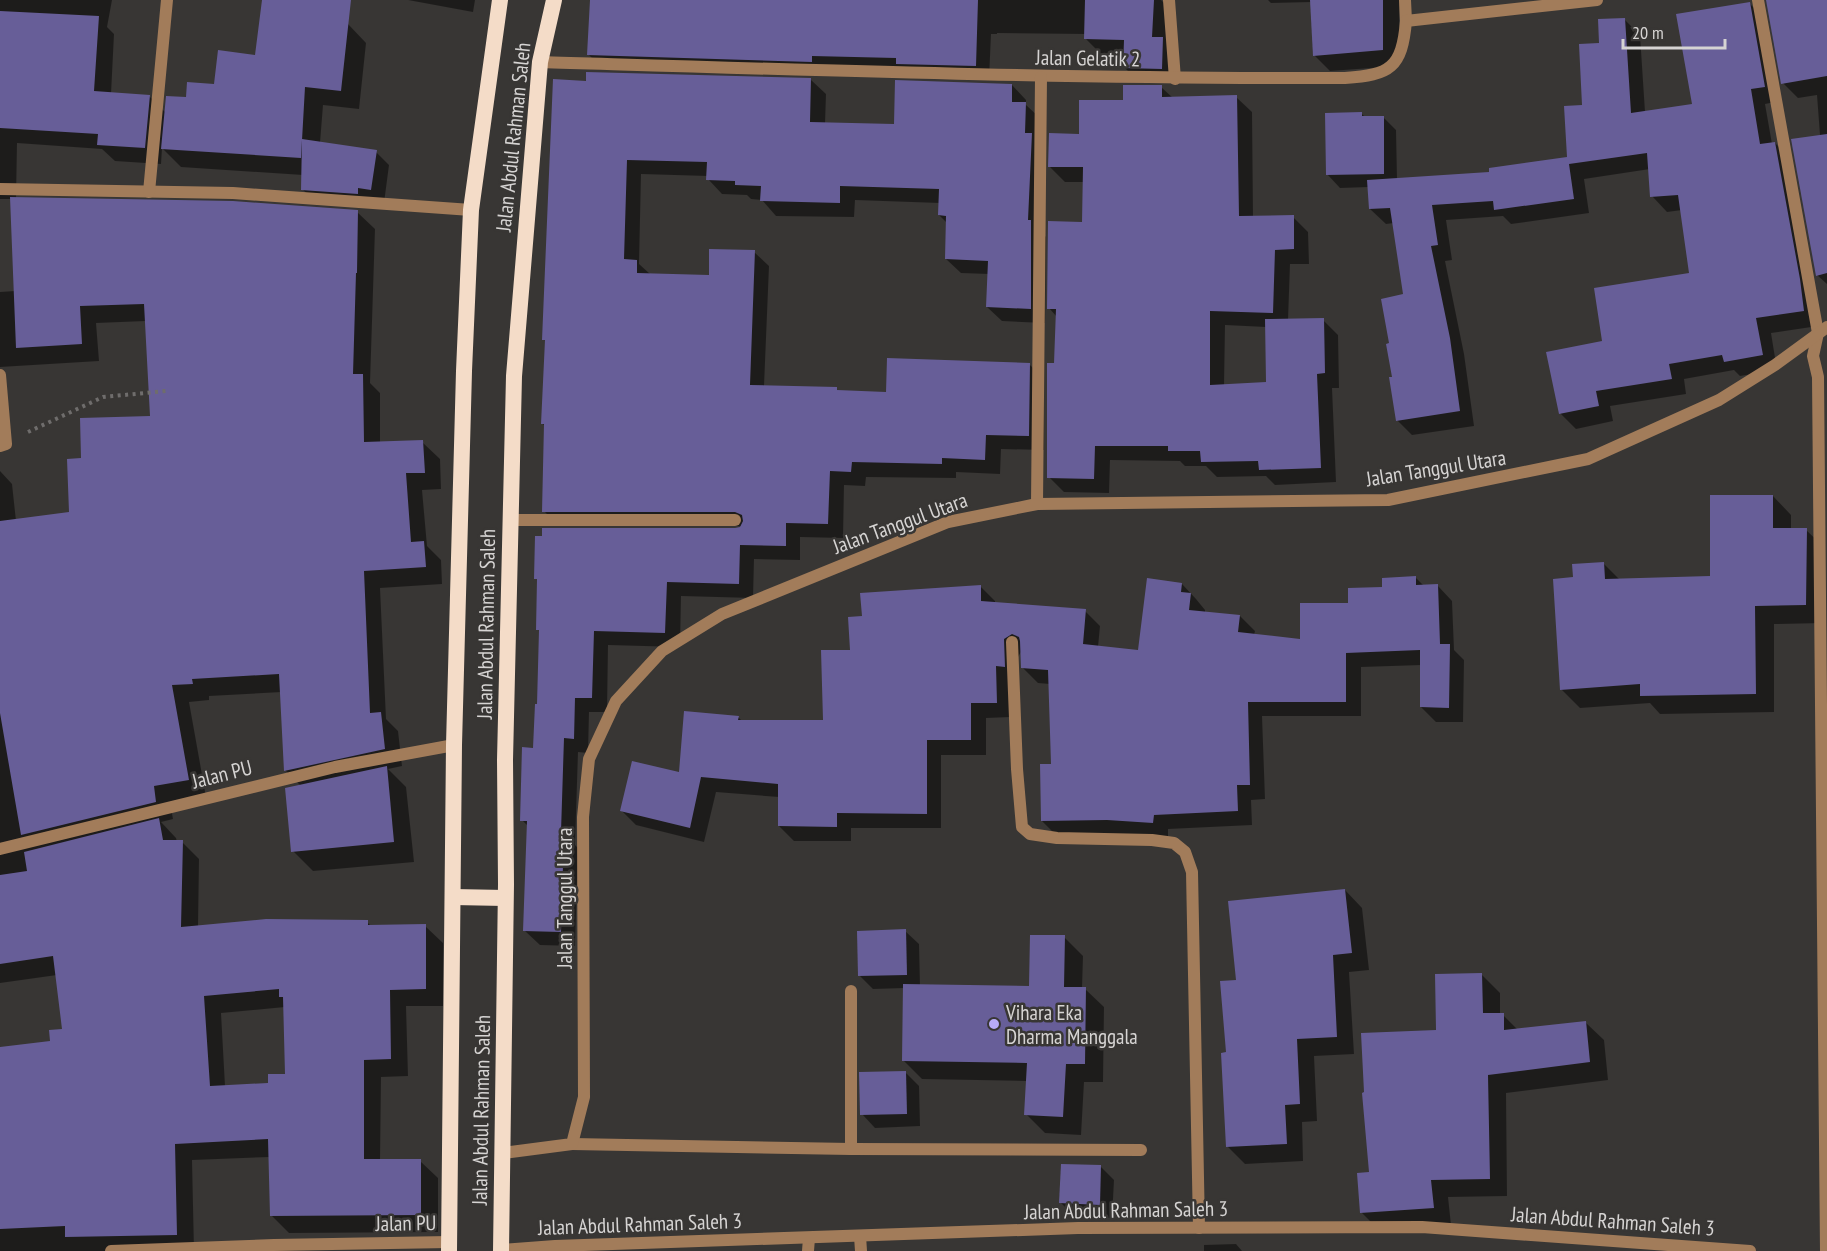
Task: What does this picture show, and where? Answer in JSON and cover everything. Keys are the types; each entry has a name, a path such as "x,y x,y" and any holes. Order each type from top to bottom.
{"highway":[{"name":"Jalan Abdul Rahman Saleh","path":"449,1246 454,745 464,371 471,210 500,0"},
{"name":"Jalan Abdul Rahman Saleh","path":"501,1251 505,760 514,376 540,62 554,0"},
{"path":"453,897 505,898"}],"street":[{"path":"149,192 168,0"},
{"path":"1169,0 1175,79"},
{"name":"Jalan Gelatik 2","path":"540,62 1041,77 1175,79 1371,77 1391,68 1400,53 1406,21 1405,0"},
{"path":"1406,21 1597,0"},
{"path":"1758,0 1823,330 1813,356 1818,377 1826,1251"},
{"path":"1037,504 1041,77"},
{"path":"0,189 233,193 471,210"},
{"name":"Jalan Tanggul Utara","path":"572,1144 584,1097 583,828 589,759 616,701 662,651 722,614 948,522 1037,504 1388,500 1588,459 1719,400 1775,365 1823,330"},
{"path":"0,375 3,445"},
{"path":"511,520 735,520"},
{"path":"1012,642 1017,769 1022,827 1030,834 1057,838 1152,840 1174,843 1185,852 1192,872 1199,1228"},
{"name":"Jalan PU","path":"0,849 335,767 454,745"},
{"path":"851,992 851,1149"},
{"path":"502,1153 572,1144 851,1149 1141,1150"},
{"name":"Jalan Abdul Rahman Saleh 3","path":"501,1251 555,1246 1078,1228 1422,1227 1750,1251"},
{"path":"860,1236 861,1251"},
{"path":"808,1238 808,1251"},
{"name":"Jalan PU","path":"111,1251 274,1245 449,1246"}],"path":[{"path":"3,445 61,415 103,397 166,391"}],"building":[{"path":"262,0 351,0 341,91 305,87 301,158 161,149 166,96 186,97 187,82 214,84 218,50 255,55"},
{"path":"590,0 978,0 976,66 896,64 896,58 812,56 812,62 587,55"},
{"path":"1085,0 1154,0 1152,37 1163,37 1162,69 1123,68 1124,40 1084,39"},
{"path":"1310,0 1383,0 1383,50 1313,56"},
{"path":"1766,0 1827,0 1827,76 1781,84"},
{"path":"1750,2 1765,87 1751,89 1760,144 1775,142 1804,311 1756,318 1763,355 1724,362 1722,355 1669,364 1672,379 1596,391 1599,406 1559,414 1546,352 1602,341 1594,288 1689,273 1678,195 1650,197 1647,153 1569,164 1574,199 1494,210 1493,201 1432,205 1438,245 1431,246 1450,338 1460,411 1396,421 1386,344 1389,343 1381,299 1403,294 1390,208 1369,209 1367,180 1489,172 1489,168 1567,157 1564,106 1582,105 1579,44 1599,43 1598,19 1625,18 1631,113 1692,104 1676,14"},
{"path":"0,11 99,16 94,91 150,95 145,148 97,145 98,134 0,128"},
{"path":"586,72 811,78 810,122 894,124 895,80 1012,84 1012,102 1026,102 1025,133 1032,133 1028,220 1031,220 1031,309 986,307 988,261 945,259 946,216 938,215 939,189 840,186 840,203 760,201 761,186 735,185 735,181 706,180 707,162 627,160 624,259 637,260 637,273 709,275 709,249 755,250 750,385 837,387 837,390 886,392 887,358 1030,363 1029,436 986,435 985,460 942,458 942,464 852,462 851,472 830,471 828,524 786,523 786,546 740,545 739,584 667,582 665,633 594,631 592,698 575,698 574,739 564,738 561,932 523,931 527,821 520,821 522,747 533,748 535,704 537,704 539,630 536,630 535,536 542,536 542,528 735,528 740,527 743,521 742,515 735,512 542,512 544,424 541,424 545,340 542,340 553,79 586,81"},
{"path":"1123,85 1162,85 1162,97 1237,95 1239,216 1294,215 1294,249 1275,250 1273,313 1210,311 1210,385 1266,382 1265,319 1324,318 1325,373 1317,374 1321,468 1259,470 1258,461 1201,462 1200,451 1168,451 1168,446 1095,446 1094,479 1047,478 1047,363 1054,363 1056,309 1047,309 1048,221 1082,222 1083,167 1048,167 1049,133 1079,134 1079,100 1123,100"},
{"path":"1362,112 1362,116 1384,116 1384,174 1326,175 1325,113"},
{"path":"1827,134 1827,273 1816,276 1791,139"},
{"path":"302,139 377,150 371,190 358,188 358,194 301,190"},
{"path":"10,197 233,201 358,210 353,374 363,374 364,442 423,440 425,473 406,473 411,542 424,541 426,567 364,571 370,713 381,712 385,749 284,771 279,674 192,679 193,684 172,685 189,780 154,786 156,802 21,835 0,713 0,521 69,512 67,459 81,458 80,418 150,416 144,304 80,306 82,344 16,348"},
{"path":"1710,495 1773,495 1773,528 1807,528 1806,605 1755,606 1756,694 1640,696 1640,684 1560,690 1553,579 1573,577 1572,564 1604,562 1605,579 1710,576"},
{"path":"1416,576 1416,585 1438,584 1440,644 1450,644 1449,708 1420,707 1420,650 1346,653 1346,702 1248,702 1250,785 1237,785 1238,811 1154,815 1153,823 1107,820 1041,821 1040,764 1051,764 1048,670 1021,668 1019,637 1012,634 1004,639 1005,667 996,666 997,703 971,703 971,740 927,740 927,814 837,813 837,827 778,826 778,784 701,777 690,828 620,811 632,761 679,772 684,711 739,716 738,720 823,720 821,650 850,650 848,617 862,616 860,593 981,585 981,601 1086,609 1083,644 1138,650 1147,578 1182,583 1181,592 1191,593 1189,610 1240,615 1238,632 1300,639 1300,603 1348,603 1348,588 1382,587 1382,578"},
{"path":"387,766 394,842 291,852 285,788"},
{"path":"159,818 163,840 183,840 181,927 266,919 368,920 368,925 426,924 426,989 390,990 391,1059 364,1060 364,1159 421,1159 421,1215 270,1216 268,1139 175,1144 177,1235 65,1237 65,1226 0,1229 0,1047 50,1041 49,1030 62,1029 53,956 0,964 0,875 27,871 24,852","holes":["279,989 279,997 283,997 285,1074 268,1074 268,1083 210,1086 204,996"]},
{"path":"1345,889 1352,953 1333,955 1337,1037 1297,1039 1300,1104 1285,1105 1287,1144 1226,1147 1221,1053 1226,1052 1220,981 1236,980 1228,901"},
{"path":"906,929 907,975 858,976 857,931"},
{"name":"Vihara Eka Dharma Manggala","path":"1030,935 1065,935 1064,987 1086,987 1085,1064 1066,1064 1063,1117 1024,1115 1027,1063 902,1061 903,984 1029,986"},
{"path":"1482,973 1483,1013 1504,1013 1504,1030 1586,1021 1590,1062 1488,1075 1490,1179 1431,1180 1434,1208 1360,1213 1357,1173 1369,1172 1362,1093 1364,1092 1361,1033 1436,1030 1435,974"},
{"path":"906,1071 907,1114 860,1115 859,1072"},
{"path":"1061,1164 1101,1165 1100,1205 1059,1203"}],"place":[{"name":"Vihara Eka Dharma Manggala","path":"994,1024"}]}
